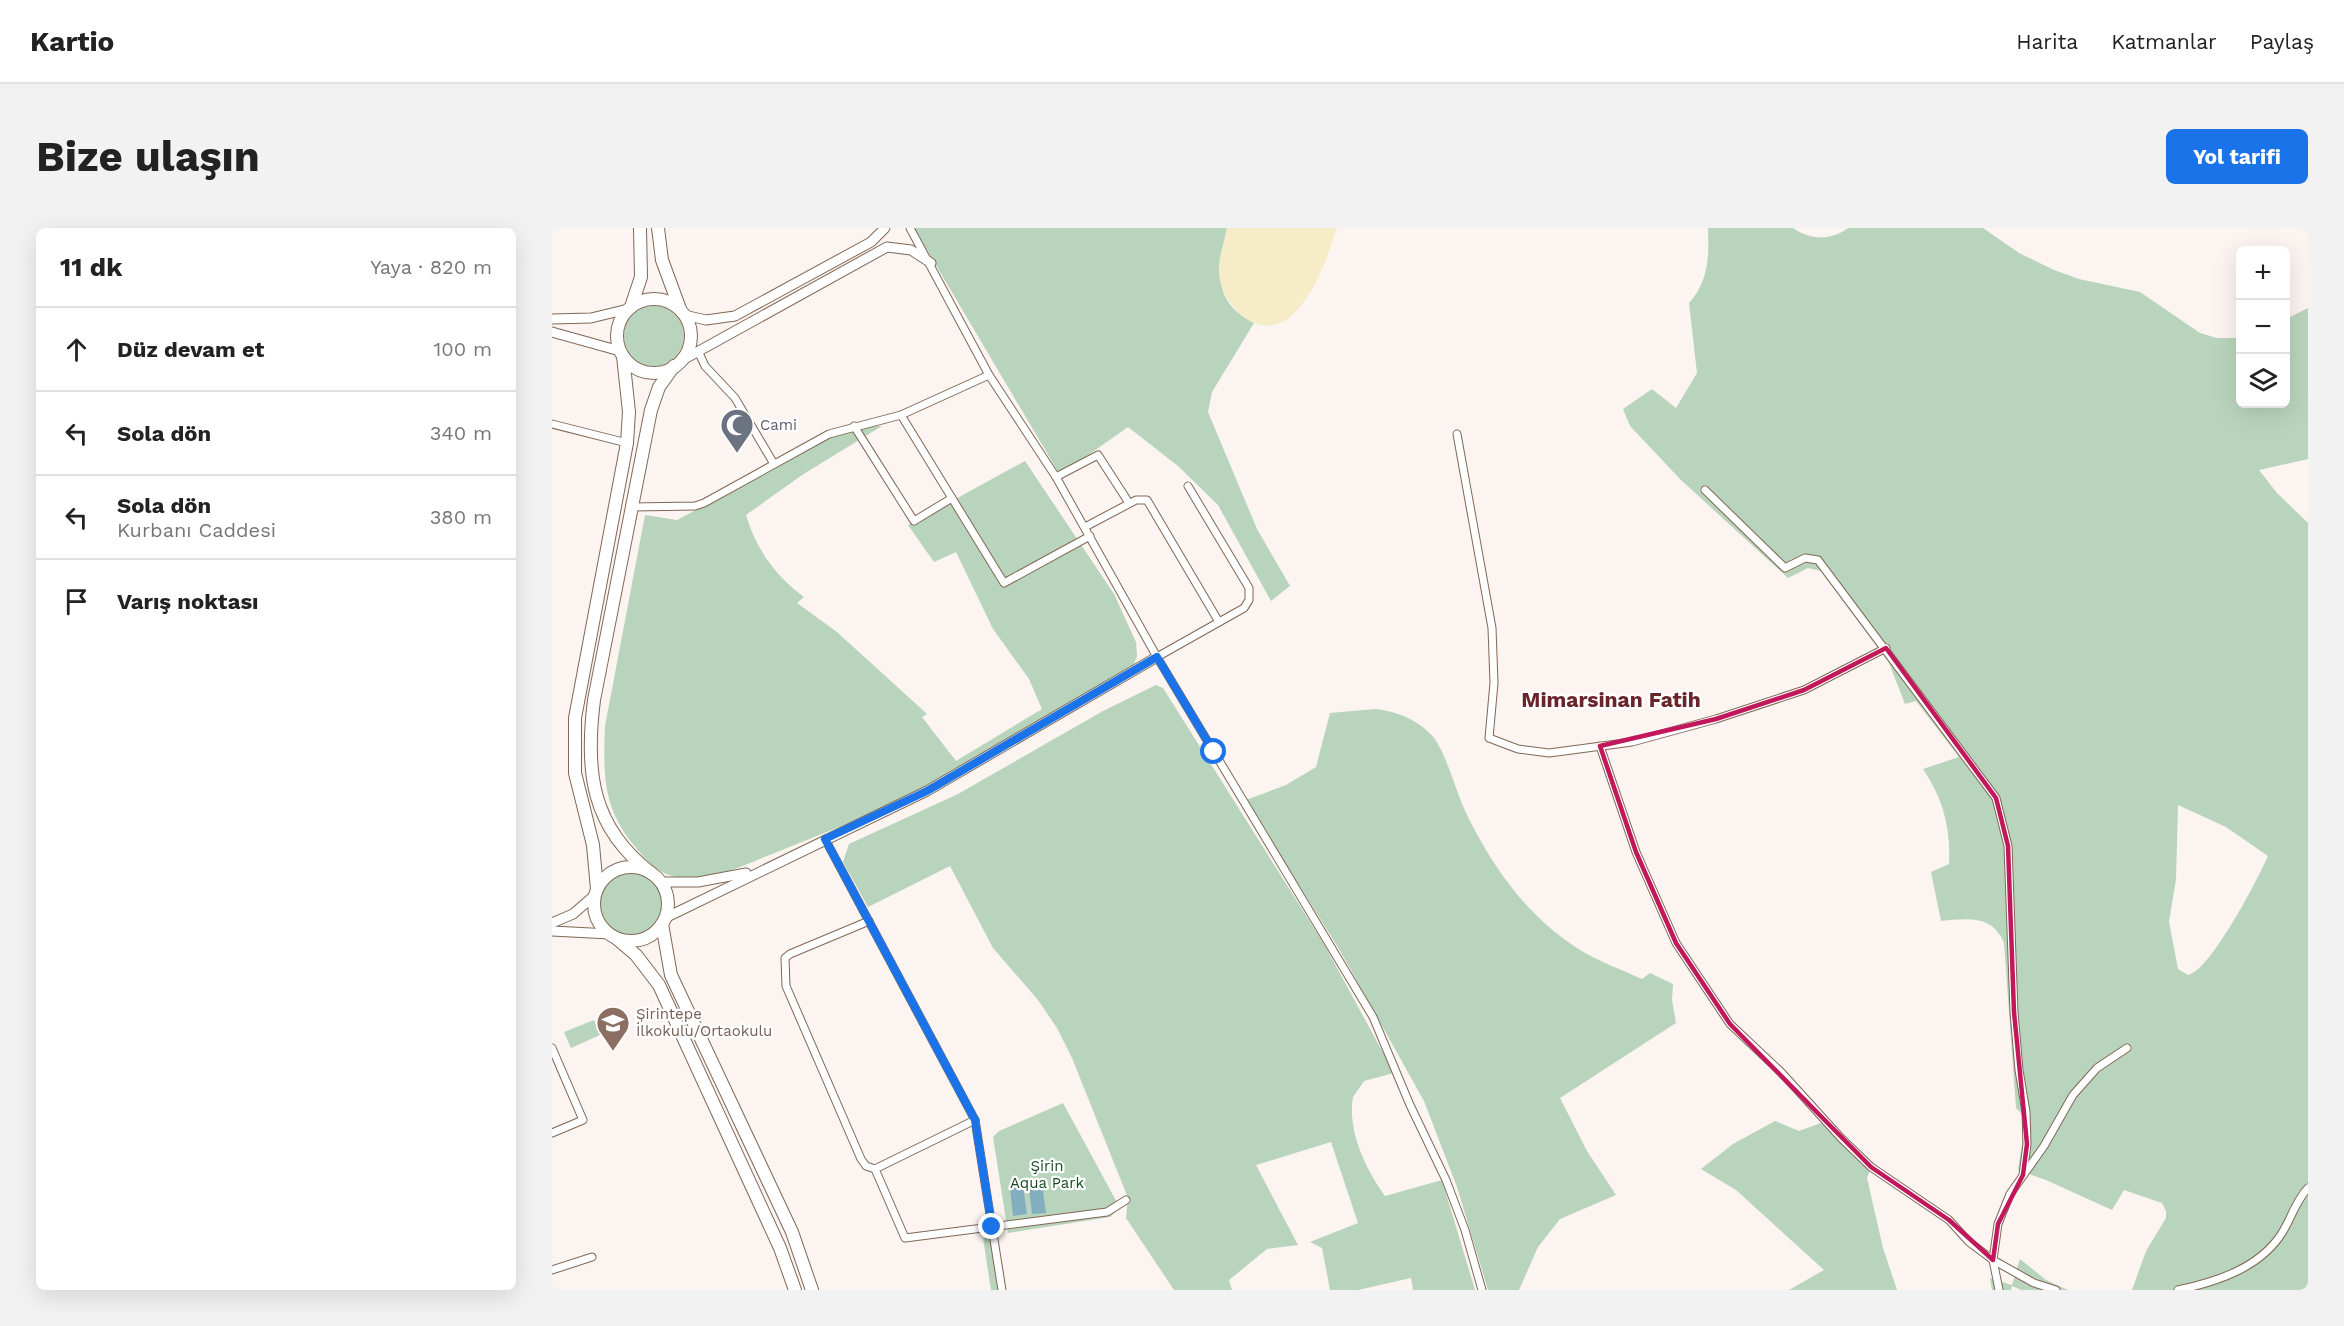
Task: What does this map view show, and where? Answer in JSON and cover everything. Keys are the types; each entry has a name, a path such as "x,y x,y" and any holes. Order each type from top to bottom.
{"highway":[{"path":"640,228 642,269 630,308 618,326 617,338 622,354 628,412 627,443 575,718 575,773 593,845 595,914 601,926 636,954 659,985 780,1248 795,1290"},
{"path":"658,228 662,260 682,313 690,327 690,340 687,352 659,387 651,411 594,700 590,759 595,792 606,822 626,851 656,877 667,899 663,921 671,975 792,1232 812,1290"},
{"path":"630,308 645,300 658,299 670,303 682,313"},
{"path":"622,354 632,366 650,372 663,372 677,364"},
{"path":"596,892 609,874 620,868 639,868 656,877"},
{"path":"613,936 628,940 641,939 653,933 663,921"}],"street":[{"path":"682,313 706,320 735,316 871,242 885,228"},
{"path":"910,228 931,262 989,375 1056,477 1157,657 1373,1017 1410,1105 1446,1179 1465,1230 1482,1290"},
{"path":"677,364 886,247 911,250 931,262"},
{"path":"552,318 591,318 630,308"},
{"path":"552,332 622,354"},
{"path":"699,351 705,366 735,398 774,464"},
{"path":"632,507 695,506 829,434 901,415 989,375"},
{"path":"901,415 1004,583 1090,536"},
{"path":"552,424 627,443"},
{"path":"854,426 914,521 952,498"},
{"path":"1457,434 1492,628 1494,683 1489,738 1518,749 1549,753 1632,742 1716,719 1804,690 1886,648"},
{"path":"1056,477 1098,455 1129,503"},
{"path":"663,921 760,870 927,791 1220,622 1247,604 1249,588 1188,486"},
{"path":"1705,490 1785,568 1805,558 1818,560 1996,798 2008,846 2014,1012 2019,1070 2026,1112 2027,1144 2023,1175"},
{"path":"1085,527 1141,498 1150,502 1220,622"},
{"path":"1600,746 1636,852 1676,942 1730,1024 1782,1073 1840,1138 1871,1167 1949,1220 1969,1242 1994,1260 2034,1283 2056,1290"},
{"path":"825,839 975,1120 1002,1290"},
{"path":"656,877 698,882 760,870"},
{"path":"552,923 573,914 596,892"},
{"path":"869,921 790,954 785,958 784,974 786,986 861,1159 867,1166 876,1168 975,1120"},
{"path":"552,931 580,931 613,936"},
{"path":"552,1048 583,1120 552,1133"},
{"path":"1999,1290 1994,1260 1998,1224 2010,1194 2044,1146 2073,1095 2097,1068 2127,1048"},
{"path":"876,1168 904,1238 1107,1212 1126,1200"},
{"path":"2178,1290 2222,1279 2255,1261 2282,1234 2298,1199 2308,1188"},
{"path":"552,1270 592,1257"}],"highlighted area":[{"path":"1886,648 1996,798 2008,846 2014,1012 2027,1144 2023,1175 1998,1224 1993,1260 1949,1220 1871,1167 1730,1024 1676,943 1636,852 1600,746 1716,719 1804,690"}],"green space":[{"path":"914,228 1227,228 1221,270 1224,293 1230,304 1240,314 1254,323 1212,392 1208,412 1257,529 1290,586 1271,601 1218,505 1178,466 1128,427 1060,475"},
{"path":"1708,228 1793,228 1813,237 1828,237 1848,228 1983,228 2019,253 2054,270 2079,279 2140,292 2200,333 2217,338 2236,338 2236,408 2290,408 2290,317 2308,308 2308,459 2259,470 2277,493 2308,523 2308,1290 2132,1290 2146,1251 2166,1218 2166,1211 2162,1203 2124,1190 2112,1210 2018,1170 2022,1144 2022,1114 2016,1108 2004,943 1993,927 1978,920 1941,921 1931,872 1949,864 1949,838 1941,803 1923,769 1959,757 1916,701 1905,704 1889,663 1821,571 1808,568 1788,578 1681,480 1630,426 1623,409 1652,389 1676,408 1697,373 1689,303 1701,286 1708,258","holes":["2178,805 2226,827 2268,856 2244,903 2208,958 2197,970 2188,975 2178,969 2169,922 2176,879"]},
{"path":"654,306 671,311 679,319 684,336 679,353 671,361 654,366 637,361 629,353 624,336 629,319 637,311"},
{"path":"871,426 882,426 802,475 746,515 755,539 768,561 784,580 804,597 797,603 837,632 927,714 922,717 956,761 1042,709 1029,679 993,629 956,552 934,562 908,525 1025,461 1114,594 1136,642 1137,656 1132,669 956,771 874,812 726,872 699,878 667,874 649,862 626,835 617,820 607,792 604,761 605,726 645,515 677,520 752,480 818,440"},
{"path":"1156,685 1163,688 1324,944 1394,1073 1364,1081 1353,1097 1355,1136 1371,1174 1385,1196 1442,1180 1475,1290 1413,1290 1411,1278 1358,1290 1330,1290 1322,1248 1310,1242 1358,1223 1331,1142 1256,1165 1298,1245 1267,1249 1229,1280 1232,1290 1174,1290 1126,1218 1128,1198 1072,1058 1057,1028 1038,1000 993,948 950,866 868,907 843,862 849,844 958,794 1103,711"},
{"path":"1375,709 1408,718 1429,732 1435,739 1445,758 1464,809 1490,857 1502,875 1545,924 1580,950 1603,962 1642,979 1650,973 1673,984 1672,1000 1676,1023 1560,1098 1587,1151 1616,1195 1560,1219 1538,1247 1519,1290 1488,1290 1457,1187 1424,1101 1339,949 1246,800 1286,785 1316,767 1330,713"},
{"path":"631,872 649,877 654,881 658,886 663,904 658,922 654,927 649,931 631,936 613,931 608,927 604,922 599,904 604,886 608,881 613,877"},
{"path":"594,1020 600,1035 571,1048 564,1032"},
{"name":"Şirin Aqua Park","path":"1063,1103 1120,1208 1110,1217 1008,1233 993,1137 999,1131"},
{"path":"1829,1120 1872,1165 1867,1178 1883,1248 1897,1290 1789,1290 1824,1270 1736,1190 1701,1169 1733,1144 1775,1121 1799,1131"},
{"path":"990,1237 999,1290 991,1290 983,1238"},
{"path":"2020,1259 2046,1280 2068,1290 2021,1290 2012,1286 2011,1290 1992,1290 1990,1278 2012,1285"}],"sand":[{"path":"1227,228 1337,228 1319,276 1299,308 1278,324 1266,326 1254,323 1234,308 1221,285 1219,262"}],"water":[{"path":"1022,1180 1027,1214 1013,1216 1010,1188 1015,1182"},
{"path":"1028,1180 1035,1180 1042,1184 1046,1213 1032,1214"}],"place":[{"name":"Cami","path":"737,454"},
{"name":"Şirintepe İlkokulu/Ortaokulu","path":"613,1052"}],"district":[{"name":"Mimarsinan Fatih","path":"1611,699"}],"route":[{"path":"992,1227 975,1120 825,839 927,791 1157,657 1214,752"}]}
